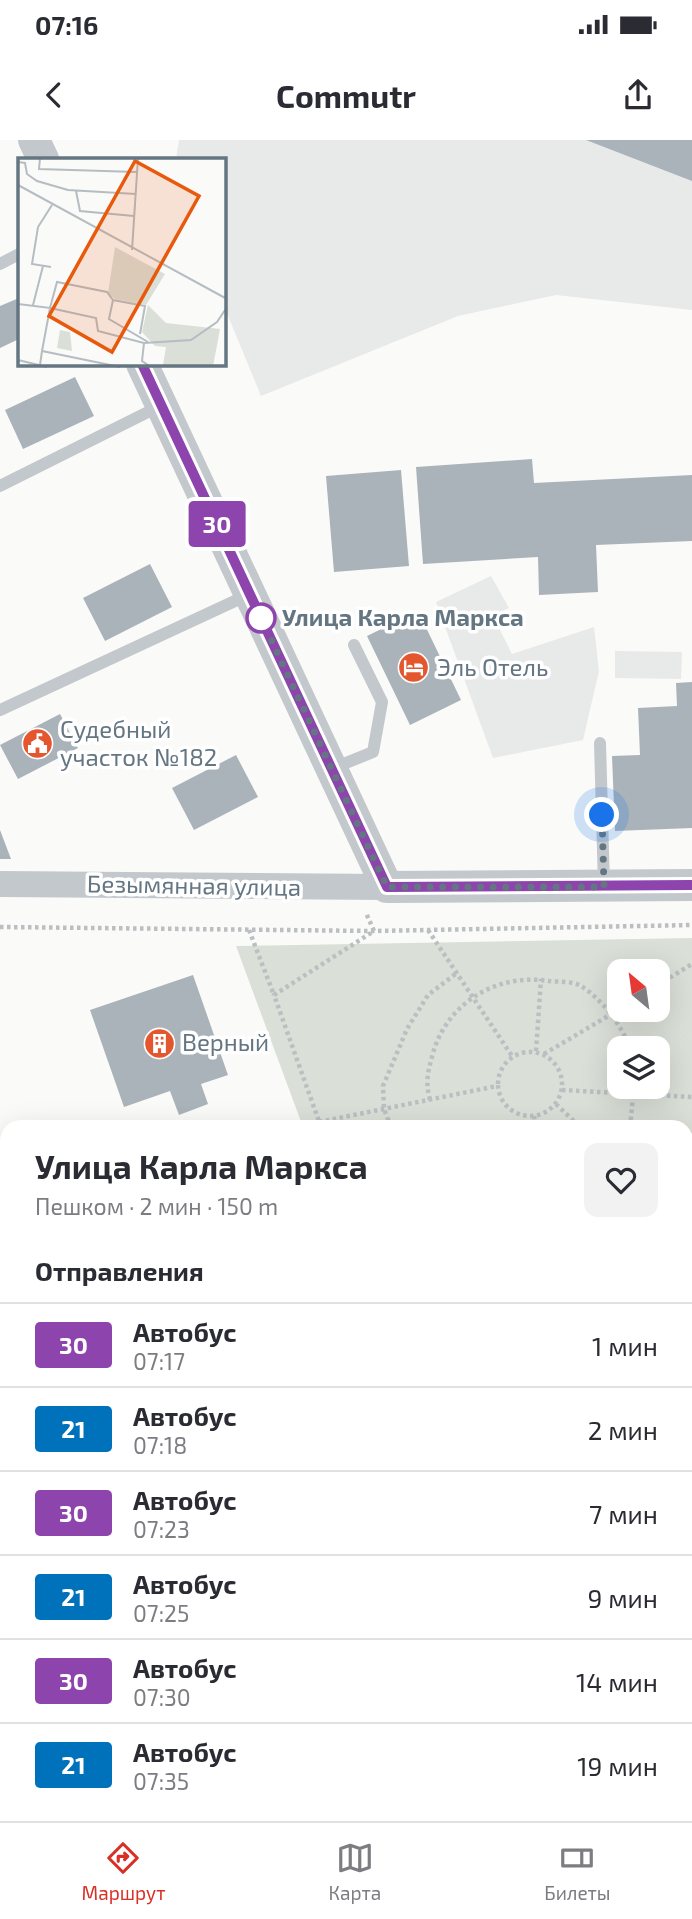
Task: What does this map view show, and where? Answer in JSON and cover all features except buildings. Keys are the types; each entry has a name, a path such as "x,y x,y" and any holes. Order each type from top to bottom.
{"street":[{"path":"34,140 43,158"},
{"path":"143,366 387,887 692,885"},
{"name":"Безымянная улица","path":"0,884 387,887"}],"lane":[{"path":"0,264 18,255"},
{"path":"0,486 162,405"},
{"path":"0,710 250,594"},
{"path":"331,769 373,752 382,702 355,645"},
{"path":"600,743 604,887"}],"path":[{"path":"0,927 374,931 692,925"},
{"path":"249,930 319,1120"},
{"path":"428,930 512,1056"},
{"path":"274,995 374,931"},
{"path":"670,978 692,964"},
{"path":"388,1120 384,1109 383,1086 407,1028 428,995 458,972"},
{"path":"536,1051 541,979"},
{"path":"430,1100 425,1082 438,1036 473,996 506,981 541,979 580,985 607,1009"},
{"path":"544,1054 607,1017"},
{"path":"524,1051 536,1051 544,1054 558,1070 562,1090 555,1104 546,1113 534,1116 516,1114 503,1103 497,1086 500,1069 512,1056 524,1051"},
{"path":"337,1120 497,1086"},
{"path":"562,1090 607,1090"},
{"path":"670,1094 692,1097"},
{"path":"630,1120 634,1099"},
{"path":"555,1104 572,1120"},
{"path":"534,1116 535,1120"}],"shaded area":[{"path":"179,140 692,140 692,310 556,295 458,316 261,396 226,311 226,158 176,158"},
{"path":"491,576 509,608 493,616 512,654 594,627 599,671 583,740 493,758 436,602"},
{"path":"615,651 682,652 681,679 615,678"},
{"path":"692,938 692,1120 300,1120 236,946"}],"bus line":[{"name":"30","path":"143,366 387,887 692,885"}],"place":[{"name":"Улица Карла Маркса","path":"261,618"},
{"name":"Эль Отель","path":"414,668"},
{"name":"Судебный участок №182","path":"37,744"},
{"name":"Верный","path":"159,1043"}],"route":[{"path":"261,618 387,887 604,887 602,815"}]}
